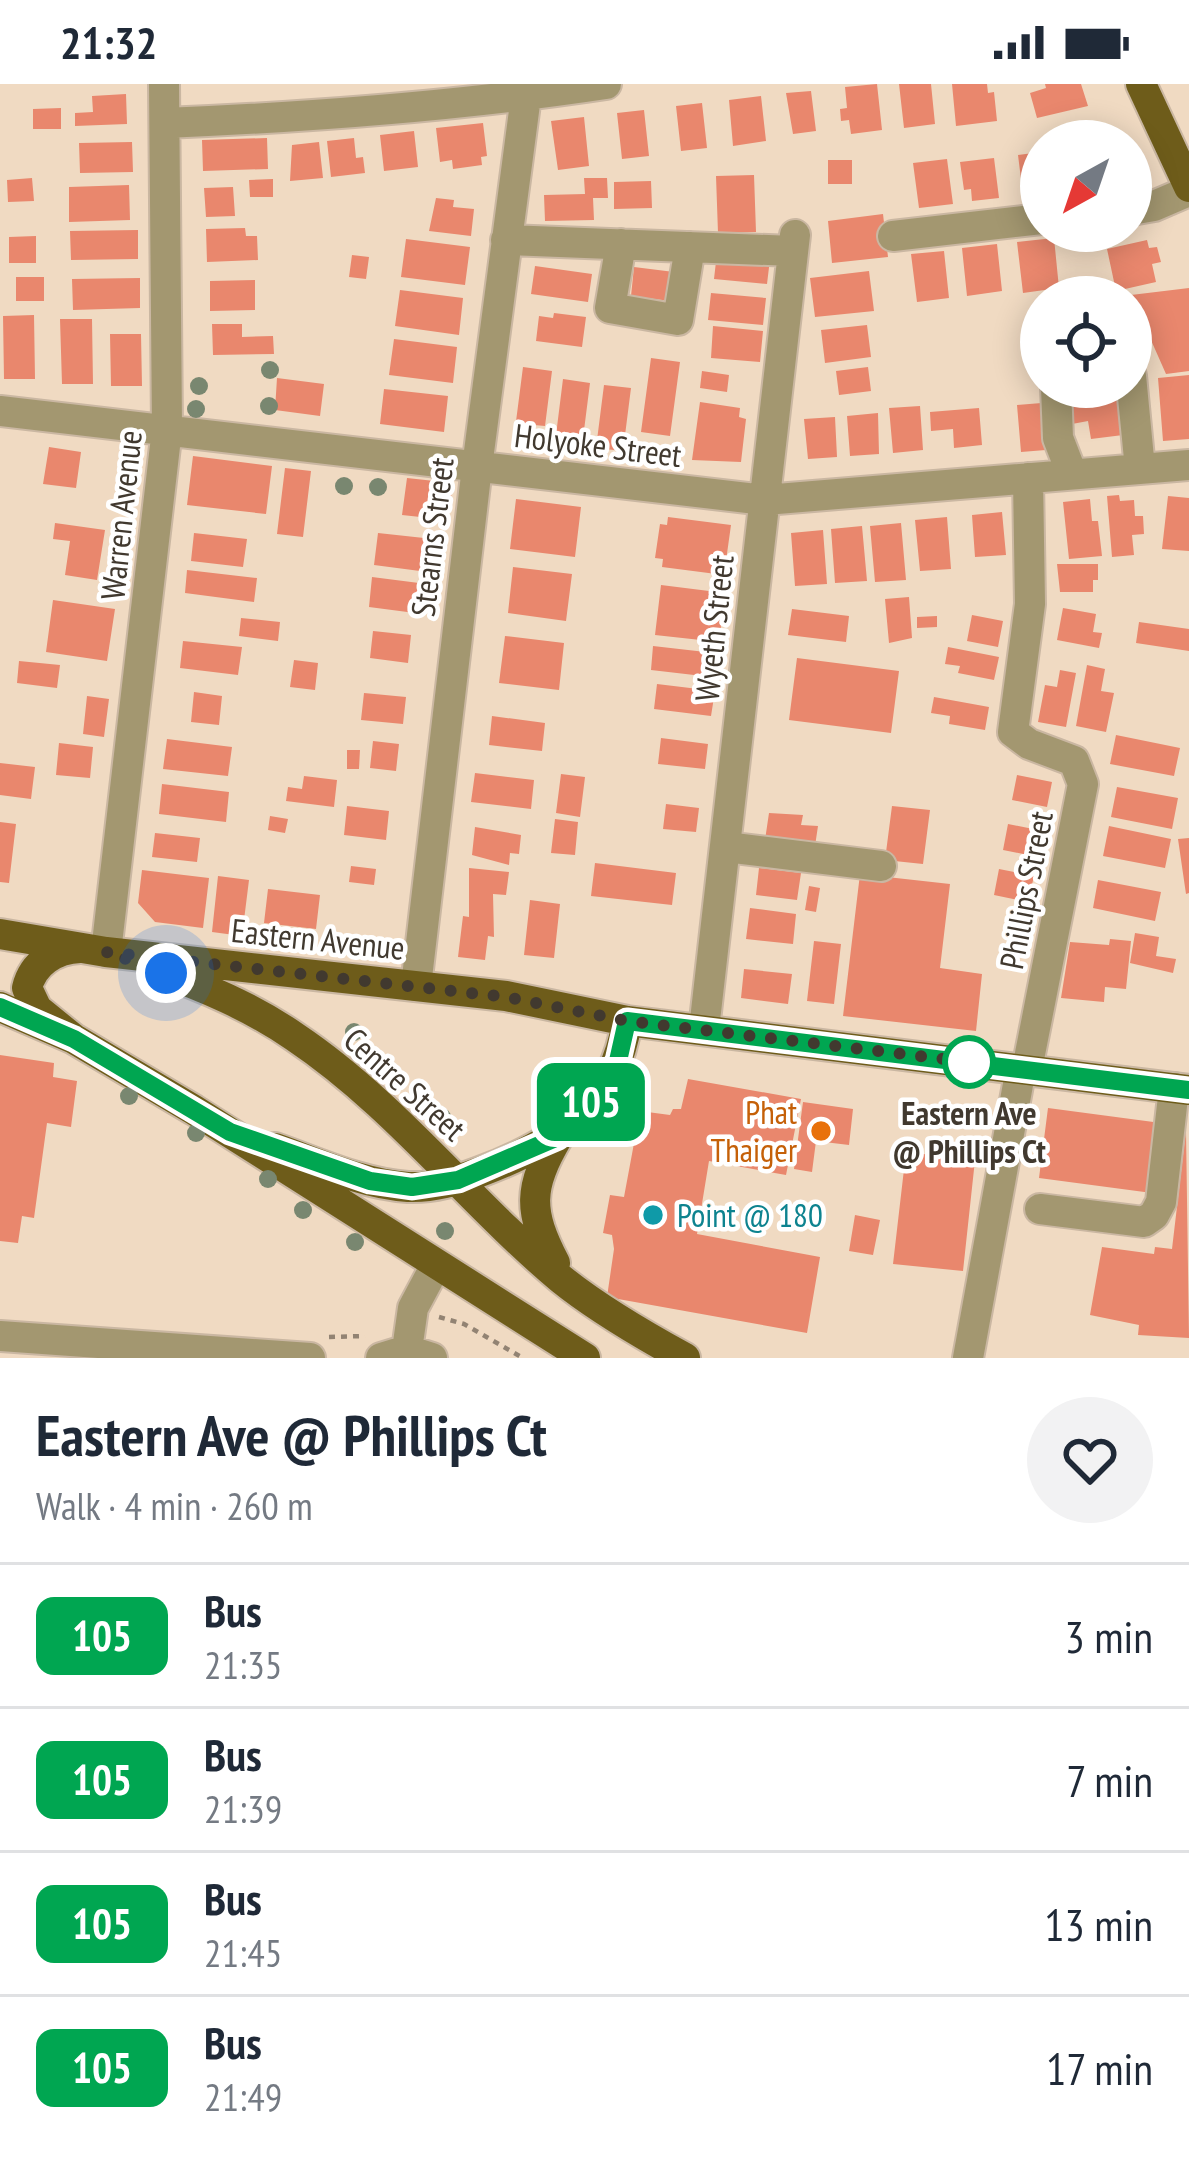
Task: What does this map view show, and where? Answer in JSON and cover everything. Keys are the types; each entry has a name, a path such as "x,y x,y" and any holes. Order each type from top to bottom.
{"main road":[{"path":"1141,84 1189,189"},
{"name":"Eastern Avenue","path":"0,934 106,952 523,999 627,1021 1182,1089"},
{"path":"74,1039 37,1009 28,994 28,980 45,960 64,950 106,952"},
{"name":"Centre Street","path":"106,952 196,984 295,1037 363,1090 562,1280 685,1358"},
{"path":"0,1007 74,1039 230,1132 585,1358"},
{"path":"562,1280 541,1238 532,1206 542,1167 558,1137 592,1101 618,1061 627,1021"},
{"path":"230,1132 370,1181 412,1187 458,1180 558,1137"}],"street":[{"name":"Warren Avenue","path":"106,952 167,430 164,84"},
{"path":"165,123 292,118 606,84"},
{"name":"Stearns Street","path":"416,986 526,96"},
{"path":"1152,206 1189,189"},
{"path":"893,236 1020,221"},
{"path":"506,240 621,244 690,247 678,320 610,308 621,244"},
{"name":"Wyeth Street","path":"690,247 794,243 704,1029"},
{"path":"1057,408 1058,438 1072,474"},
{"path":"1134,408 1140,469"},
{"name":"Holyoke Street","path":"0,411 765,500 1189,464"},
{"name":"Phillips Street","path":"1024,1068 1083,784 1074,761 1029,744 1013,732 1030,604 1028,478"},
{"path":"726,847 881,866"},
{"path":"968,1358 1024,1068"},
{"path":"1040,1209 1144,1222 1154,1215 1161,1202 1182,1089"},
{"path":"407,1356 412,1308 436,1265"},
{"path":"0,1336 310,1358"}],"building":[{"path":"877,84 882,130 851,134 849,120 841,121 840,109 847,108 845,87"},
{"path":"899,84 931,84 935,124 904,128"},
{"path":"952,84 987,84 988,93 994,92 997,121 956,126"},
{"path":"1045,84 1081,84 1088,106 1037,118 1030,93 1046,88"},
{"path":"811,91 816,131 793,134 786,93"},
{"path":"126,94 127,124 75,126 75,113 93,112 92,96"},
{"path":"761,96 766,141 733,146 729,100"},
{"path":"702,103 707,148 681,151 676,106"},
{"path":"61,108 61,129 33,129 33,109"},
{"path":"644,110 649,156 622,159 617,113"},
{"path":"584,117 589,166 558,170 551,121"},
{"path":"483,123 487,156 481,157 482,165 453,169 452,160 440,162 436,128"},
{"path":"414,131 418,167 384,171 380,135"},
{"path":"267,138 268,169 203,171 202,140"},
{"path":"354,138 356,158 363,157 365,173 331,177 327,141"},
{"path":"132,142 133,172 80,173 79,143"},
{"path":"319,142 323,178 290,181 292,145"},
{"path":"994,158 999,198 972,201 971,189 964,190 960,162"},
{"path":"947,159 953,204 919,208 913,163"},
{"path":"828,160 852,160 852,184 828,184"},
{"path":"754,175 756,232 718,233 716,176"},
{"path":"32,178 34,201 8,202 7,180"},
{"path":"584,178 607,178 608,198 593,198 594,220 545,221 544,195 585,194"},
{"path":"273,179 273,197 250,197 249,180"},
{"path":"651,181 652,208 614,209 614,182"},
{"path":"129,185 130,220 69,222 69,187"},
{"path":"233,187 235,216 206,217 204,188"},
{"path":"436,198 454,200 453,207 474,209 471,236 429,231"},
{"path":"883,214 888,257 832,263 828,221"},
{"path":"245,228 246,236 257,236 258,260 207,262 206,229"},
{"path":"138,230 138,259 71,260 70,231"},
{"path":"36,236 36,263 9,263 9,237"},
{"path":"406,239 470,247 465,285 401,277"},
{"path":"1017,242 1020,252 1055,252 1058,276 1021,276"},
{"path":"997,244 1002,291 967,296 962,248"},
{"path":"1157,247 1161,262 1152,264 1156,282 1152,283 1152,276 1113,276 1108,252 1152,252"},
{"path":"944,251 949,298 917,302 911,254"},
{"path":"717,253 770,259 767,284 714,279"},
{"path":"352,255 369,257 366,279 349,277"},
{"path":"535,266 592,274 588,302 531,294"},
{"path":"634,267 674,272 670,301 631,296"},
{"path":"869,271 874,311 815,317 810,278"},
{"path":"16,277 44,277 44,301 16,301"},
{"path":"140,278 140,308 73,310 72,279"},
{"path":"255,280 255,310 210,311 210,281"},
{"path":"1189,288 1189,371 1166,374 1152,342 1152,292"},
{"path":"400,290 463,298 459,335 395,326"},
{"path":"711,293 766,298 763,325 708,320"},
{"path":"554,313 586,317 582,347 536,341 539,316 553,318"},
{"path":"34,315 35,379 4,379 3,316"},
{"path":"60,319 92,319 93,384 62,384"},
{"path":"212,324 242,324 242,337 273,336 274,354 213,355"},
{"path":"867,325 871,357 825,363 821,330"},
{"path":"713,326 763,331 760,362 711,358"},
{"path":"110,334 141,334 142,386 111,386"},
{"path":"394,339 457,347 453,383 389,375"},
{"path":"651,358 680,362 670,436 641,432"},
{"path":"523,367 552,371 545,426 534,425 532,440 514,437"},
{"path":"868,367 871,391 839,395 836,371"},
{"path":"702,371 729,375 727,392 700,388"},
{"path":"1189,375 1189,439 1163,441 1158,378"},
{"path":"277,378 324,384 320,416 275,410"},
{"path":"563,379 590,383 582,446 555,443"},
{"path":"604,385 631,388 623,451 596,448"},
{"path":"384,389 448,396 444,432 380,424"},
{"path":"700,402 740,408 739,417 746,419 741,462 692,460"},
{"path":"1017,405 1055,408 1058,449 1021,452"},
{"path":"920,406 923,450 893,453 889,408"},
{"path":"979,408 982,445 954,448 953,429 931,431 930,412"},
{"path":"1071,408 1120,408 1123,435 1091,439 1088,421 1072,424"},
{"path":"878,413 879,454 850,456 847,416"},
{"path":"835,417 837,457 808,459 804,419"},
{"path":"49,447 81,452 76,488 43,484"},
{"path":"193,456 272,466 266,514 187,505"},
{"path":"285,468 311,471 303,537 277,534"},
{"path":"407,478 453,483 448,520 402,515"},
{"path":"1119,495 1120,501 1134,500 1135,516 1143,516 1144,534 1132,535 1134,555 1112,557 1107,496"},
{"path":"1168,496 1189,498 1189,551 1162,549"},
{"path":"516,499 581,507 575,557 510,549"},
{"path":"1090,499 1102,556 1069,559 1063,502"},
{"path":"1002,512 1006,555 975,557 972,515"},
{"path":"668,517 731,525 724,575 662,567 663,559 655,558 660,524 667,525"},
{"path":"947,517 951,569 920,571 915,520"},
{"path":"55,523 105,530 97,580 65,575 70,541 53,539"},
{"path":"901,523 906,580 875,582 870,526"},
{"path":"862,526 867,581 835,583 831,529"},
{"path":"823,530 827,584 795,586 791,533"},
{"path":"194,533 247,539 243,567 191,561"},
{"path":"378,533 424,538 420,571 374,565"},
{"path":"1057,564 1098,564 1093,592 1060,592"},
{"path":"513,567 572,574 566,621 508,613"},
{"path":"187,570 257,578 254,602 185,593"},
{"path":"372,577 419,583 415,613 369,607"},
{"path":"661,585 725,593 719,642 655,635"},
{"path":"909,597 912,638 889,643 885,599"},
{"path":"53,600 115,609 107,661 46,652"},
{"path":"1063,608 1096,614 1093,632 1102,633 1099,648 1057,640"},
{"path":"792,609 849,616 846,642 788,635"},
{"path":"972,615 1003,621 998,647 967,641"},
{"path":"937,616 937,627 917,628 917,617"},
{"path":"241,618 280,622 278,641 239,636"},
{"path":"1139,622 1189,629 1189,651 1136,643"},
{"path":"373,631 411,635 408,663 370,658"},
{"path":"505,636 564,643 559,690 499,683"},
{"path":"183,641 242,647 238,675 180,668"},
{"path":"653,646 723,654 720,678 651,670"},
{"path":"948,647 999,657 994,680 958,673 960,666 945,664"},
{"path":"797,658 899,671 891,733 789,720"},
{"path":"294,660 318,663 315,690 290,687"},
{"path":"19,661 60,665 57,688 17,683"},
{"path":"1087,665 1105,669 1101,691 1114,693 1106,732 1076,726"},
{"path":"1060,670 1076,673 1066,727 1038,722 1045,685 1057,687"},
{"path":"657,684 715,691 711,716 654,709"},
{"path":"194,692 222,696 219,725 191,722"},
{"path":"364,693 406,697 403,724 361,720"},
{"path":"87,696 109,699 104,737 83,734"},
{"path":"934,697 989,707 985,730 949,724 950,716 931,713"},
{"path":"492,716 545,723 542,751 489,745"},
{"path":"1116,735 1180,748 1174,776 1110,764"},
{"path":"661,738 708,744 705,769 658,764"},
{"path":"167,739 232,747 228,776 163,769"},
{"path":"373,741 399,744 396,771 370,768"},
{"path":"59,743 93,747 90,778 56,775"},
{"path":"347,750 360,750 359,769 347,769"},
{"path":"0,763 35,767 31,799 0,795"},
{"path":"475,773 534,780 531,809 471,802"},
{"path":"561,774 585,777 580,817 556,813"},
{"path":"1017,775 1052,782 1047,807 1012,800"},
{"path":"304,776 337,780 334,807 286,801 288,787 302,789"},
{"path":"162,784 229,792 226,822 159,814"},
{"path":"1117,787 1178,798 1172,829 1111,817"},
{"path":"666,804 699,808 696,832 663,829"},
{"path":"347,806 389,811 386,840 344,835"},
{"path":"892,806 930,810 923,864 885,860"},
{"path":"769,813 803,815 801,825 818,826 815,846 765,840"},
{"path":"270,816 288,819 285,833 268,830"},
{"path":"555,819 578,822 575,855 551,853"},
{"path":"0,822 16,824 9,883 0,882"},
{"path":"1008,824 1043,831 1038,857 1003,850"},
{"path":"1109,826 1171,839 1165,868 1103,856"},
{"path":"475,827 521,835 519,854 510,853 509,865 472,855"},
{"path":"155,833 200,838 197,862 152,857"},
{"path":"1189,838 1189,893 1186,894 1178,839"},
{"path":"595,863 676,873 672,905 591,896"},
{"path":"351,866 376,869 374,885 349,882"},
{"path":"469,868 509,872 506,895 493,894 494,937 488,936 485,960 458,957 463,916 469,917"},
{"path":"759,868 801,873 797,900 756,895"},
{"path":"999,869 1034,876 1028,902 994,895"},
{"path":"142,870 209,878 203,928 155,922 138,903"},
{"path":"860,874 950,884 940,968 982,974 976,1031 843,1016"},
{"path":"218,876 249,880 242,936 212,932"},
{"path":"1098,880 1161,892 1155,921 1093,908"},
{"path":"809,886 820,888 816,912 805,910"},
{"path":"268,889 320,895 316,929 264,923"},
{"path":"530,900 560,904 554,958 524,955"},
{"path":"750,908 796,914 793,944 746,939"},
{"path":"1135,933 1159,937 1156,956 1176,959 1173,973 1130,963"},
{"path":"1110,939 1131,941 1126,989 1105,987 1104,1002 1061,998 1070,942 1109,945"},
{"path":"814,941 841,944 834,1004 807,1001"},
{"path":"744,969 792,974 788,1004 741,998"},
{"path":"0,1055 54,1063 53,1077 77,1081 71,1127 47,1123 34,1218 22,1216 18,1243 0,1241"},
{"name":"Point @ 180","path":"688,1079 801,1099 786,1175 709,1161 697,1234 820,1257 807,1333 607,1297 614,1249 612,1235 603,1233 610,1195 624,1197 640,1111 670,1115 673,1109 681,1109"},
{"path":"803,1102 853,1109 849,1145 816,1141 812,1172 794,1169"},
{"path":"1048,1108 1161,1123 1152,1193 1039,1178"},
{"path":"1186,1130 1189,1338 1138,1335 1139,1325 1090,1315 1102,1247 1154,1254 1155,1247 1172,1249"},
{"path":"906,1152 975,1160 963,1271 893,1264"},
{"path":"855,1215 880,1220 873,1255 849,1251"}],"bus line":[{"name":"105","path":"0,1007 74,1039 230,1132 370,1181 412,1187 458,1180 558,1137 600,1091 618,1061 627,1021 1189,1090"}],"place":[{"name":"Eastern Ave @ Phillips Ct","path":"969,1062"},
{"name":"Phat Thaiger","path":"821,1131"},
{"name":"Point @ 180","path":"653,1215"}],"route":[{"path":"166,973 106,952 506,997 627,1021 978,1063 969,1062"}]}
